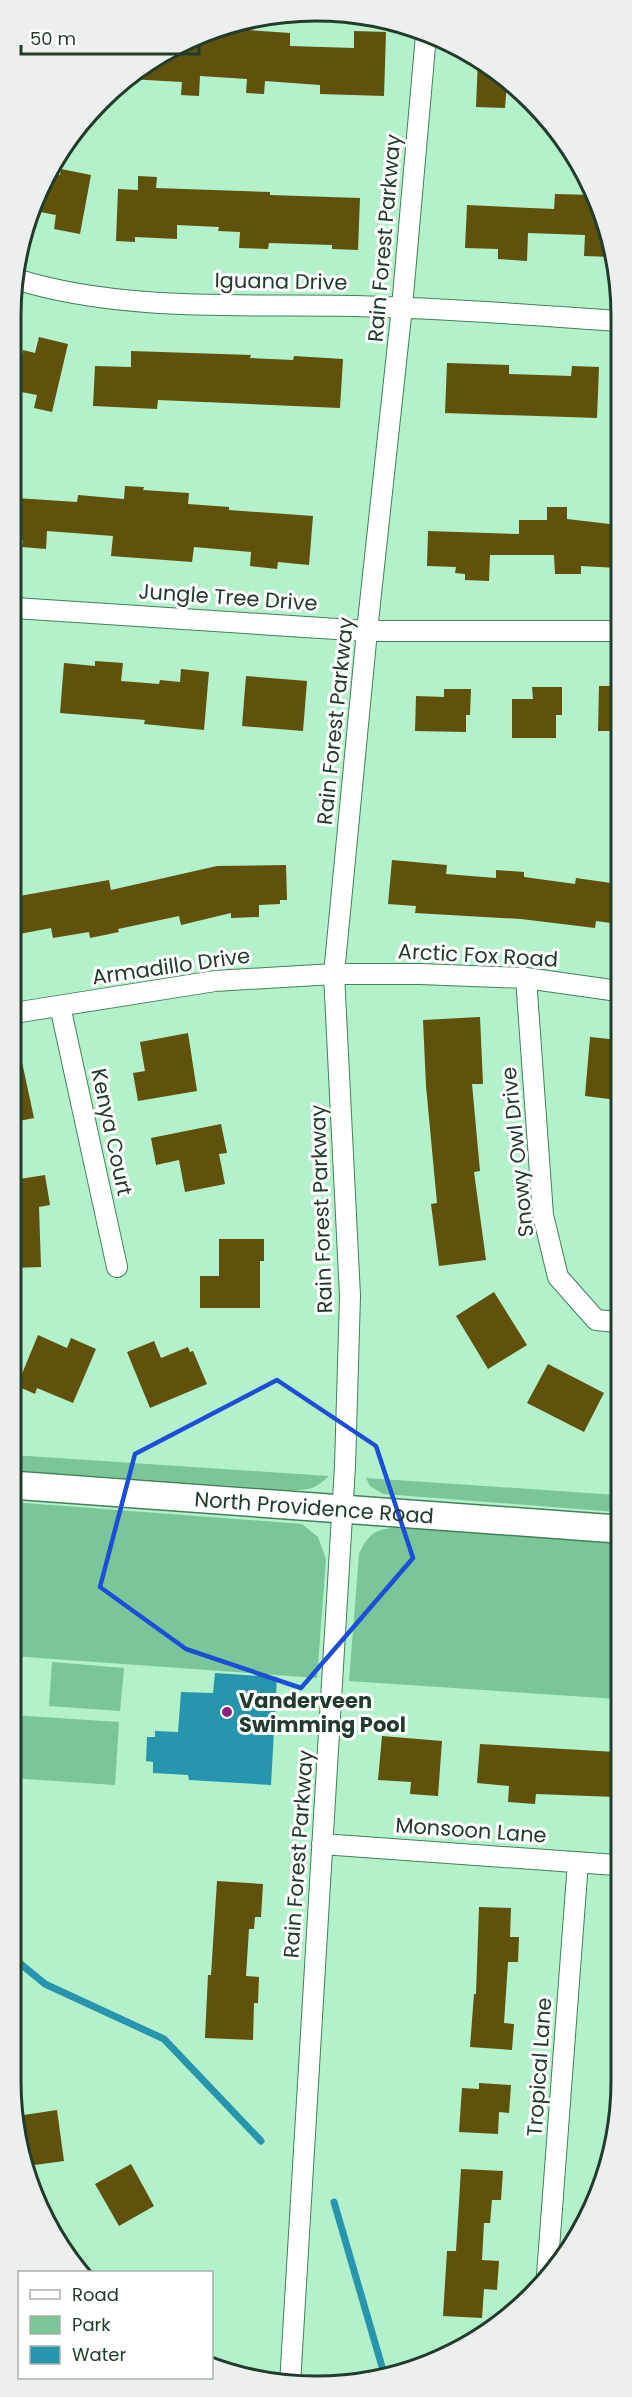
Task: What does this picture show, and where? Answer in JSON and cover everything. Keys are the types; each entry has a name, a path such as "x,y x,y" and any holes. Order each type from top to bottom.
{"street":[{"name":"Rain Forest Parkway","path":"291,2374 343,1509 350,1296 334,974 367,631 402,307 425,42"},
{"name":"Iguana Drive","path":"24,282 49,290 161,303 402,307 611,320"},
{"name":"Jungle Tree Drive","path":"21,608 367,631 611,631"},
{"name":"Arctic Fox Road","path":"334,974 526,978 611,990"},
{"name":"Armadillo Drive","path":"21,1013 215,981 334,974"},
{"name":"Snowy Owl Drive","path":"526,978 543,1215 558,1277 596,1320 611,1321"},
{"name":"Kenya Court","path":"60,1006 117,1267"},
{"name":"North Providence Road","path":"21,1486 611,1529"},
{"name":"Monsoon Lane","path":"322,1844 611,1865"},
{"name":"Tropical Lane","path":"548,2264 578,1862"}],"highlighted area":[{"path":"277,1380 376,1446 413,1558 301,1688 186,1649 100,1587 135,1454"}],"green space":[{"path":"21,1456 329,1476 311,1488 289,1490 21,1471"},
{"path":"366,1478 611,1495 611,1512 383,1494 370,1486"},
{"path":"21,1503 302,1524 318,1537 326,1559 317,1678 21,1657"},
{"path":"405,1526 611,1542 611,1699 349,1681 359,1554 372,1535 389,1528"},
{"path":"52,1662 124,1668 120,1711 49,1706"},
{"path":"21,1716 119,1722 115,1785 21,1779"}],"water":[{"name":"Vanderveen Swimming Pool","path":"215,1673 277,1677 271,1785 189,1780 188,1775 153,1773 153,1762 146,1761 147,1737 155,1737 155,1731 178,1732 181,1692 213,1693"}],"building":[{"path":"248,29 290,33 290,46 354,48 354,31 386,32 384,96 320,94 320,85 265,81 264,94 246,93 247,79 200,76 199,96 181,95 182,82 139,80 203,43"},
{"path":"478,69 506,90 505,108 476,107"},
{"path":"61,169 91,175 80,234 54,229 56,215 40,212 51,186 57,175 60,175"},
{"path":"138,176 157,177 156,188 360,198 358,250 332,249 332,245 269,243 268,249 239,248 240,232 218,231 219,227 177,225 177,239 135,237 135,242 116,241 118,189 138,190"},
{"path":"555,194 585,195 605,257 584,256 585,235 528,233 527,261 498,259 498,249 465,248 467,205 554,209"},
{"path":"39,337 68,344 52,412 34,408 37,395 21,392 21,355 23,350 35,353"},
{"path":"131,351 251,355 250,358 293,360 294,356 343,359 340,408 158,400 157,409 93,406 95,366 131,367"},
{"path":"447,363 509,365 509,374 571,376 572,366 599,367 597,418 445,413"},
{"path":"125,486 144,487 143,490 189,493 188,504 229,507 229,510 313,516 309,565 278,562 277,569 250,566 251,552 194,547 192,562 111,556 113,536 47,531 46,549 22,547 21,498 77,502 78,495 124,499"},
{"path":"547,507 567,507 567,519 611,524 611,568 581,566 581,574 555,574 554,555 490,555 489,581 465,580 465,574 455,573 456,567 427,566 428,531 519,534 519,520 547,520"},
{"path":"95,661 123,663 121,681 159,684 160,680 180,682 181,669 209,672 204,730 144,724 145,720 60,713 64,663 95,666"},
{"path":"246,676 307,681 303,731 242,726"},
{"path":"599,686 611,686 611,731 598,731"},
{"path":"532,687 562,687 562,715 556,715 556,738 512,738 512,699 533,699"},
{"path":"444,689 471,689 470,715 466,715 466,732 415,731 416,696 444,697"},
{"path":"392,860 447,865 446,874 496,878 496,870 524,872 524,877 575,884 576,878 611,883 611,923 596,921 595,928 521,919 415,913 416,906 388,904"},
{"path":"286,865 287,900 280,900 280,904 259,905 259,917 231,918 231,913 181,925 179,916 118,929 119,932 90,938 89,932 53,938 51,928 21,934 21,896 109,880 111,890 217,866"},
{"path":"480,1017 483,1084 472,1084 480,1171 474,1172 486,1260 439,1266 431,1204 437,1203 426,1086 423,1020"},
{"path":"188,1033 197,1091 138,1101 133,1073 145,1071 140,1042"},
{"path":"590,1037 611,1039 611,1099 585,1096"},
{"path":"21,1062 34,1118 21,1121"},
{"path":"221,1124 227,1153 219,1154 225,1184 185,1192 179,1160 156,1165 151,1138"},
{"path":"45,1175 50,1205 39,1207 41,1267 21,1268 21,1179"},
{"path":"219,1239 264,1239 264,1261 260,1261 260,1308 200,1308 200,1276 219,1276"},
{"path":"494,1292 527,1345 488,1369 456,1316"},
{"path":"38,1335 67,1348 71,1338 96,1349 73,1403 37,1388 35,1394 21,1388 21,1376"},
{"path":"154,1341 161,1358 188,1347 190,1352 193,1351 207,1384 150,1408 127,1352"},
{"path":"548,1364 604,1393 584,1432 527,1403"},
{"path":"382,1736 442,1741 438,1796 410,1794 411,1782 378,1780"},
{"path":"480,1744 611,1752 611,1797 536,1794 535,1804 508,1802 509,1786 477,1783"},
{"path":"217,1881 263,1884 261,1917 255,1917 254,1929 249,1929 246,1976 259,1977 258,2003 254,2003 253,2040 205,2038 208,1975 211,1975"},
{"path":"479,1907 511,1908 510,1937 519,1937 518,1962 508,1962 504,2023 514,2024 512,2050 470,2047 474,1994 476,1994"},
{"path":"479,2083 511,2085 509,2113 499,2112 498,2134 459,2132 462,2088 479,2089"},
{"path":"57,2110 64,2161 34,2165 24,2115"},
{"path":"131,2164 154,2206 119,2226 95,2184"},
{"path":"461,2169 503,2171 501,2200 492,2200 490,2223 484,2223 482,2260 499,2261 497,2290 484,2289 482,2318 443,2316 447,2251 456,2251"}],"waterway":[{"path":"21,1964 45,1984 164,2039 261,2141"},
{"path":"334,2202 382,2368"}],"place":[{"name":"Vanderveen Swimming Pool","path":"227,1712"}]}
